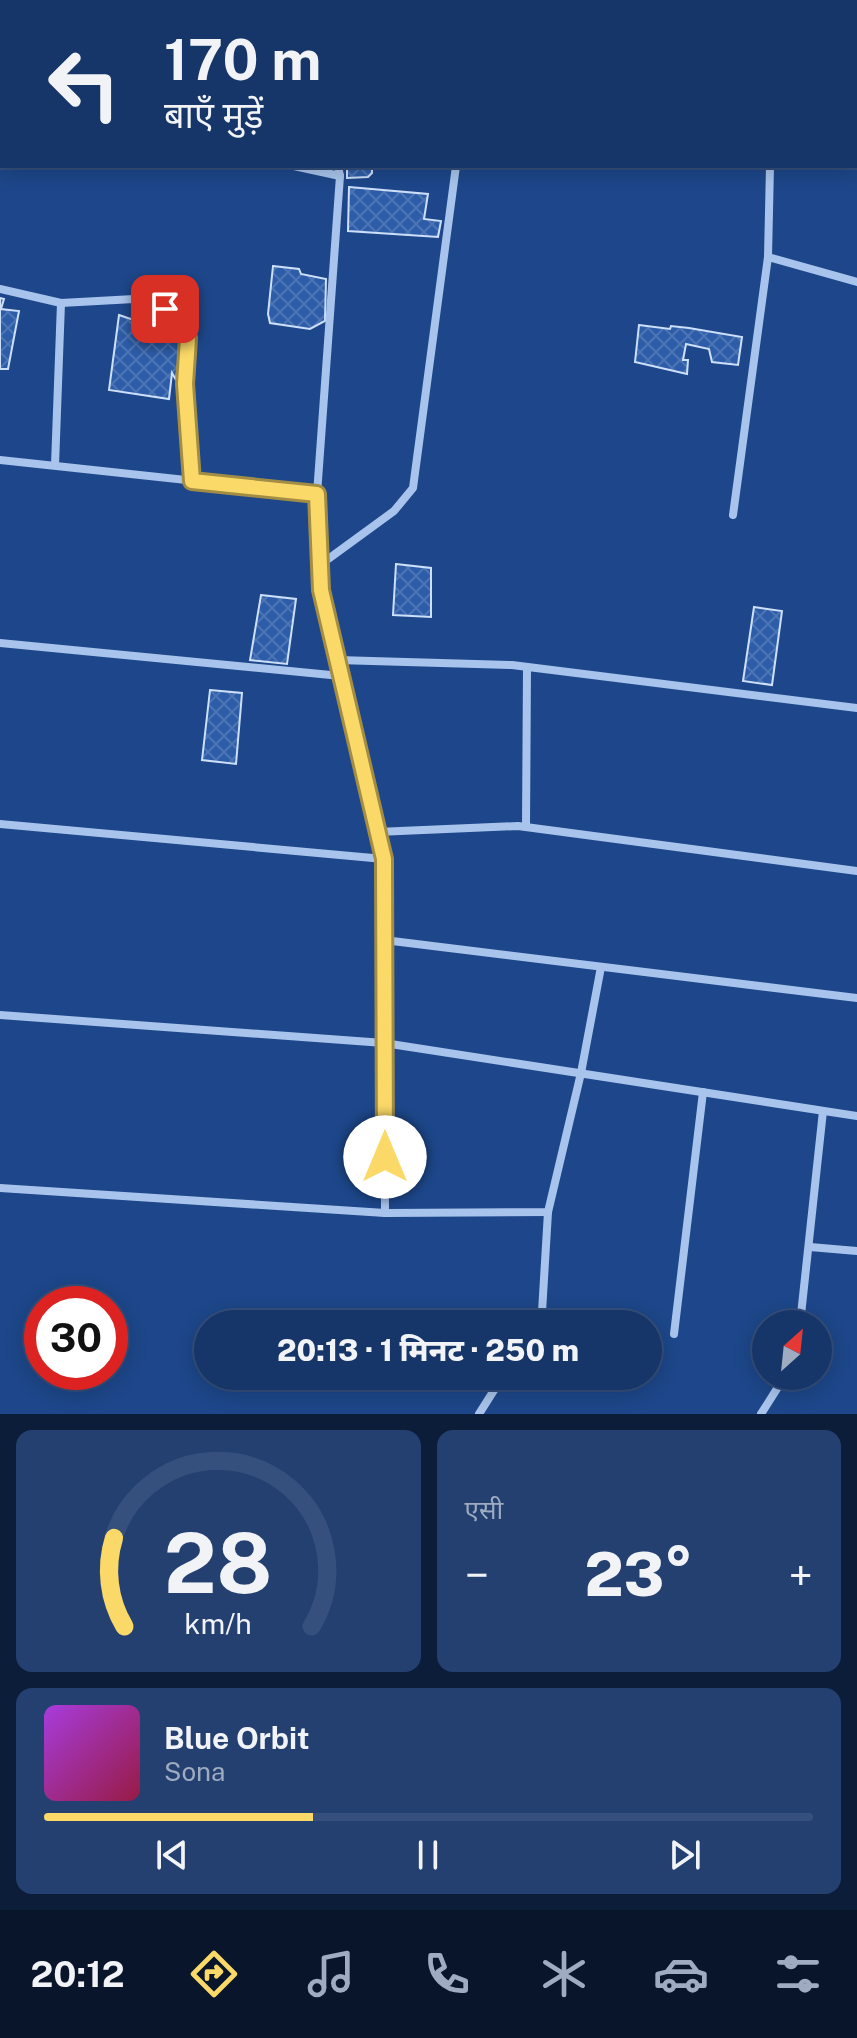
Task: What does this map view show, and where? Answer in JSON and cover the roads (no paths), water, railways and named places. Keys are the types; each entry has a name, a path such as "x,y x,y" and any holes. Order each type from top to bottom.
{"street":[{"path":"312,168 339,171 317,494 321,590 384,859 385,1213"},
{"path":"320,565 394,511 413,488 456,168"},
{"path":"733,515 768,257 770,168"},
{"path":"768,257 857,282"},
{"path":"0,289 61,303 134,299 165,309 179,321 188,338 185,384 192,481"},
{"path":"55,465 61,303"},
{"path":"0,460 317,494"},
{"path":"0,643 341,676"},
{"path":"337,660 527,667 857,708"},
{"path":"526,827 527,667"},
{"path":"0,824 384,859"},
{"path":"377,832 526,827 857,871"},
{"path":"384,940 857,998"},
{"path":"542,1310 548,1212 581,1073 601,967"},
{"path":"0,1015 384,1043 857,1116"},
{"path":"674,1334 703,1092"},
{"path":"802,1310 823,1111"},
{"path":"0,1188 385,1213 548,1212"},
{"path":"810,1247 857,1251"},
{"path":"479,1414 494,1390"},
{"path":"761,1414 776,1390"}]}
